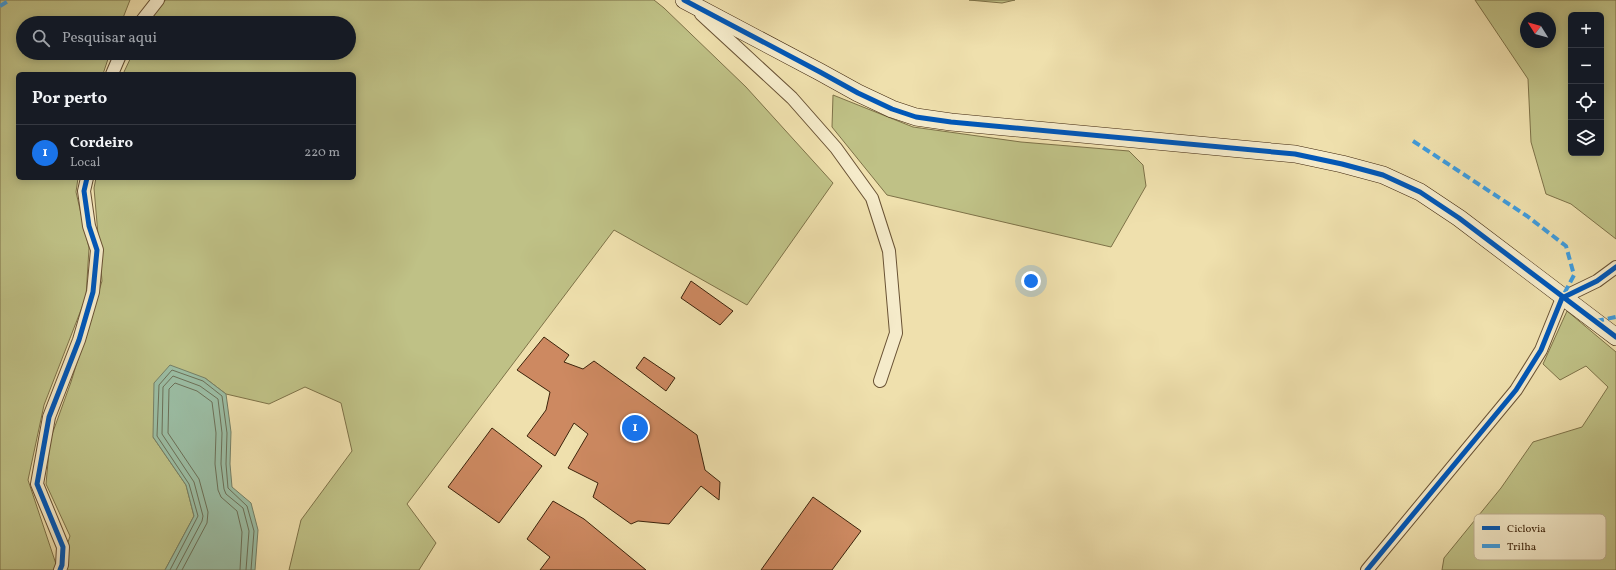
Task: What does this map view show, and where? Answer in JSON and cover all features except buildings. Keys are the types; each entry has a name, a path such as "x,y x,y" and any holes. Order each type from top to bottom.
{"street":[{"path":"145,16 158,0"},
{"path":"687,2 858,93 892,109 916,117 951,122 1295,154 1342,164 1382,175 1420,192 1459,218 1562,298 1616,337"},
{"path":"687,2 792,98 836,148 872,198 889,251 896,332 880,382"},
{"path":"113,72 118,60"},
{"path":"60,570 62,565 63,547 37,484 49,417 79,340 93,292 97,250 89,226 84,191 86,180"},
{"path":"1367,570 1516,390 1542,350 1562,298 1597,281 1616,267"}],"shaded area":[{"path":"0,0 130,0 124,16 16,16 16,60 108,60 104,72 16,72 16,180 78,180 76,192 89,248 86,297 44,405 28,480 56,564 54,570 0,570"},
{"path":"166,0 654,0 746,87 833,183 747,305 614,230 407,504 436,543 419,570 289,570 301,520 352,451 341,403 305,387 269,404 226,394 205,378 153,437 186,485 194,516 165,570 59,570 70,536 46,484 50,440 71,382 102,281 94,188 96,180 356,180 356,72 124,72 130,60 356,60 356,16 153,16 160,4"},
{"path":"969,0 1015,0 1002,3"},
{"path":"1475,0 1616,0 1616,239 1571,204 1546,194 1531,142 1528,79"},
{"path":"833,95 913,127 1021,142 1129,151 1143,165 1146,186 1111,247 887,195 832,127"},
{"path":"1567,311 1616,352 1616,570 1442,570 1444,558 1474,521 1474,560 1606,560 1606,514 1480,514 1501,488 1533,442 1582,427 1608,387 1586,366 1560,380 1543,364"}],"water":[{"path":"170,365 205,378 226,394 231,432 230,464 232,487 251,503 258,530 255,570 165,570 194,516 186,485 153,437 154,383"}],"marked path":[{"path":"0,6 10,0"},
{"path":"1413,141 1527,216 1566,246 1574,275 1563,296"},
{"path":"1596,321 1616,317"}],"cycle path":[{"path":"684,0 858,93 892,109 916,117 951,122 1295,154 1383,175 1420,192 1459,218 1616,337"},
{"path":"60,570 62,565 63,547 37,484 49,417 79,340 93,292 97,250 89,226 84,191 87,180"},
{"path":"1367,570 1516,390 1541,350 1562,298 1597,281 1616,267"}],"place":[{"name":"Cordeiro","path":"635,428"}]}
